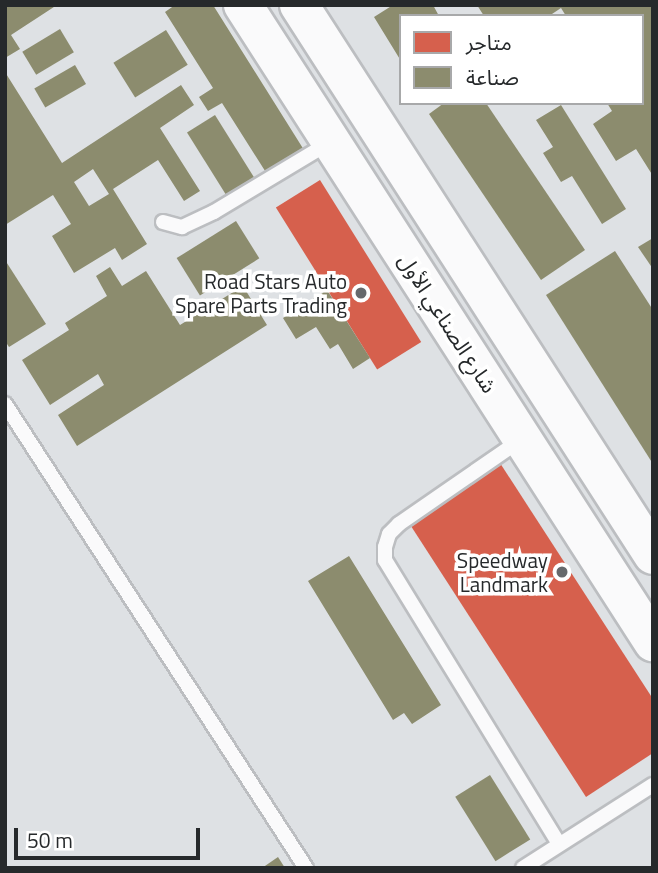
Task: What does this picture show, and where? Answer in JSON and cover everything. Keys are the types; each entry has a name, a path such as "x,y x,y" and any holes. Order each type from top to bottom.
{"main road":[{"name":"شارع الصناعي الأول","path":"243,5 653,642"},
{"path":"299,5 653,555"}],"lane":[{"path":"163,222 182,227 204,217 331,142"},
{"path":"5,404 306,868"},
{"path":"523,438 399,524 389,534 385,560 559,844"},
{"path":"523,868 653,785"}],"building: متاجر":[{"path":"320,180 421,342 377,370 276,208"},
{"path":"500,463 653,699 653,753 586,797 409,523"}],"building: صناعة":[{"path":"5,5 57,5 11,35 20,49 5,58"},
{"path":"175,5 213,5 304,150 267,174 222,103 208,111 199,97 213,88 165,12"},
{"path":"393,5 433,5 438,14 399,14 399,58 374,17"},
{"path":"477,5 653,5 653,176 636,149 616,161 593,124 612,111 608,105 644,105 644,14 565,14 561,8 552,14 483,14"},
{"path":"60,29 74,52 36,75 22,52"},
{"path":"166,30 188,65 135,98 113,63"},
{"path":"75,65 86,84 45,108 34,88"},
{"path":"5,72 62,163 181,85 194,105 160,128 200,191 184,201 158,160 113,189 147,244 122,260 115,248 74,273 52,236 71,224 53,195 5,225","holes":["93,169 109,194 89,206 74,182"]},
{"path":"441,105 487,105 585,250 541,280 429,114"},
{"path":"561,105 626,209 602,224 572,176 561,182 543,153 553,147 536,120"},
{"path":"215,115 257,183 229,200 187,132"},
{"path":"236,221 259,258 200,295 177,258"},
{"path":"653,238 653,269 638,247"},
{"path":"615,251 653,310 653,464 546,295"},
{"path":"5,260 46,324 9,347 5,341"},
{"path":"110,267 122,286 146,271 180,325 243,286 267,325 77,446 58,415 104,385 98,374 50,405 22,360 69,330 65,323 107,296 96,276"},
{"path":"327,290 370,358 353,369 338,344 330,349 316,327 296,339 283,318"},
{"path":"349,556 441,705 412,724 404,713 393,720 308,581"},
{"path":"490,775 530,839 496,861 455,797"},
{"path":"278,857 285,868 262,868"}],"place":[{"name":"Road Stars Auto Spare Parts Trading","path":"361,293"},
{"name":"Speedway Landmark","path":"562,572"}]}
